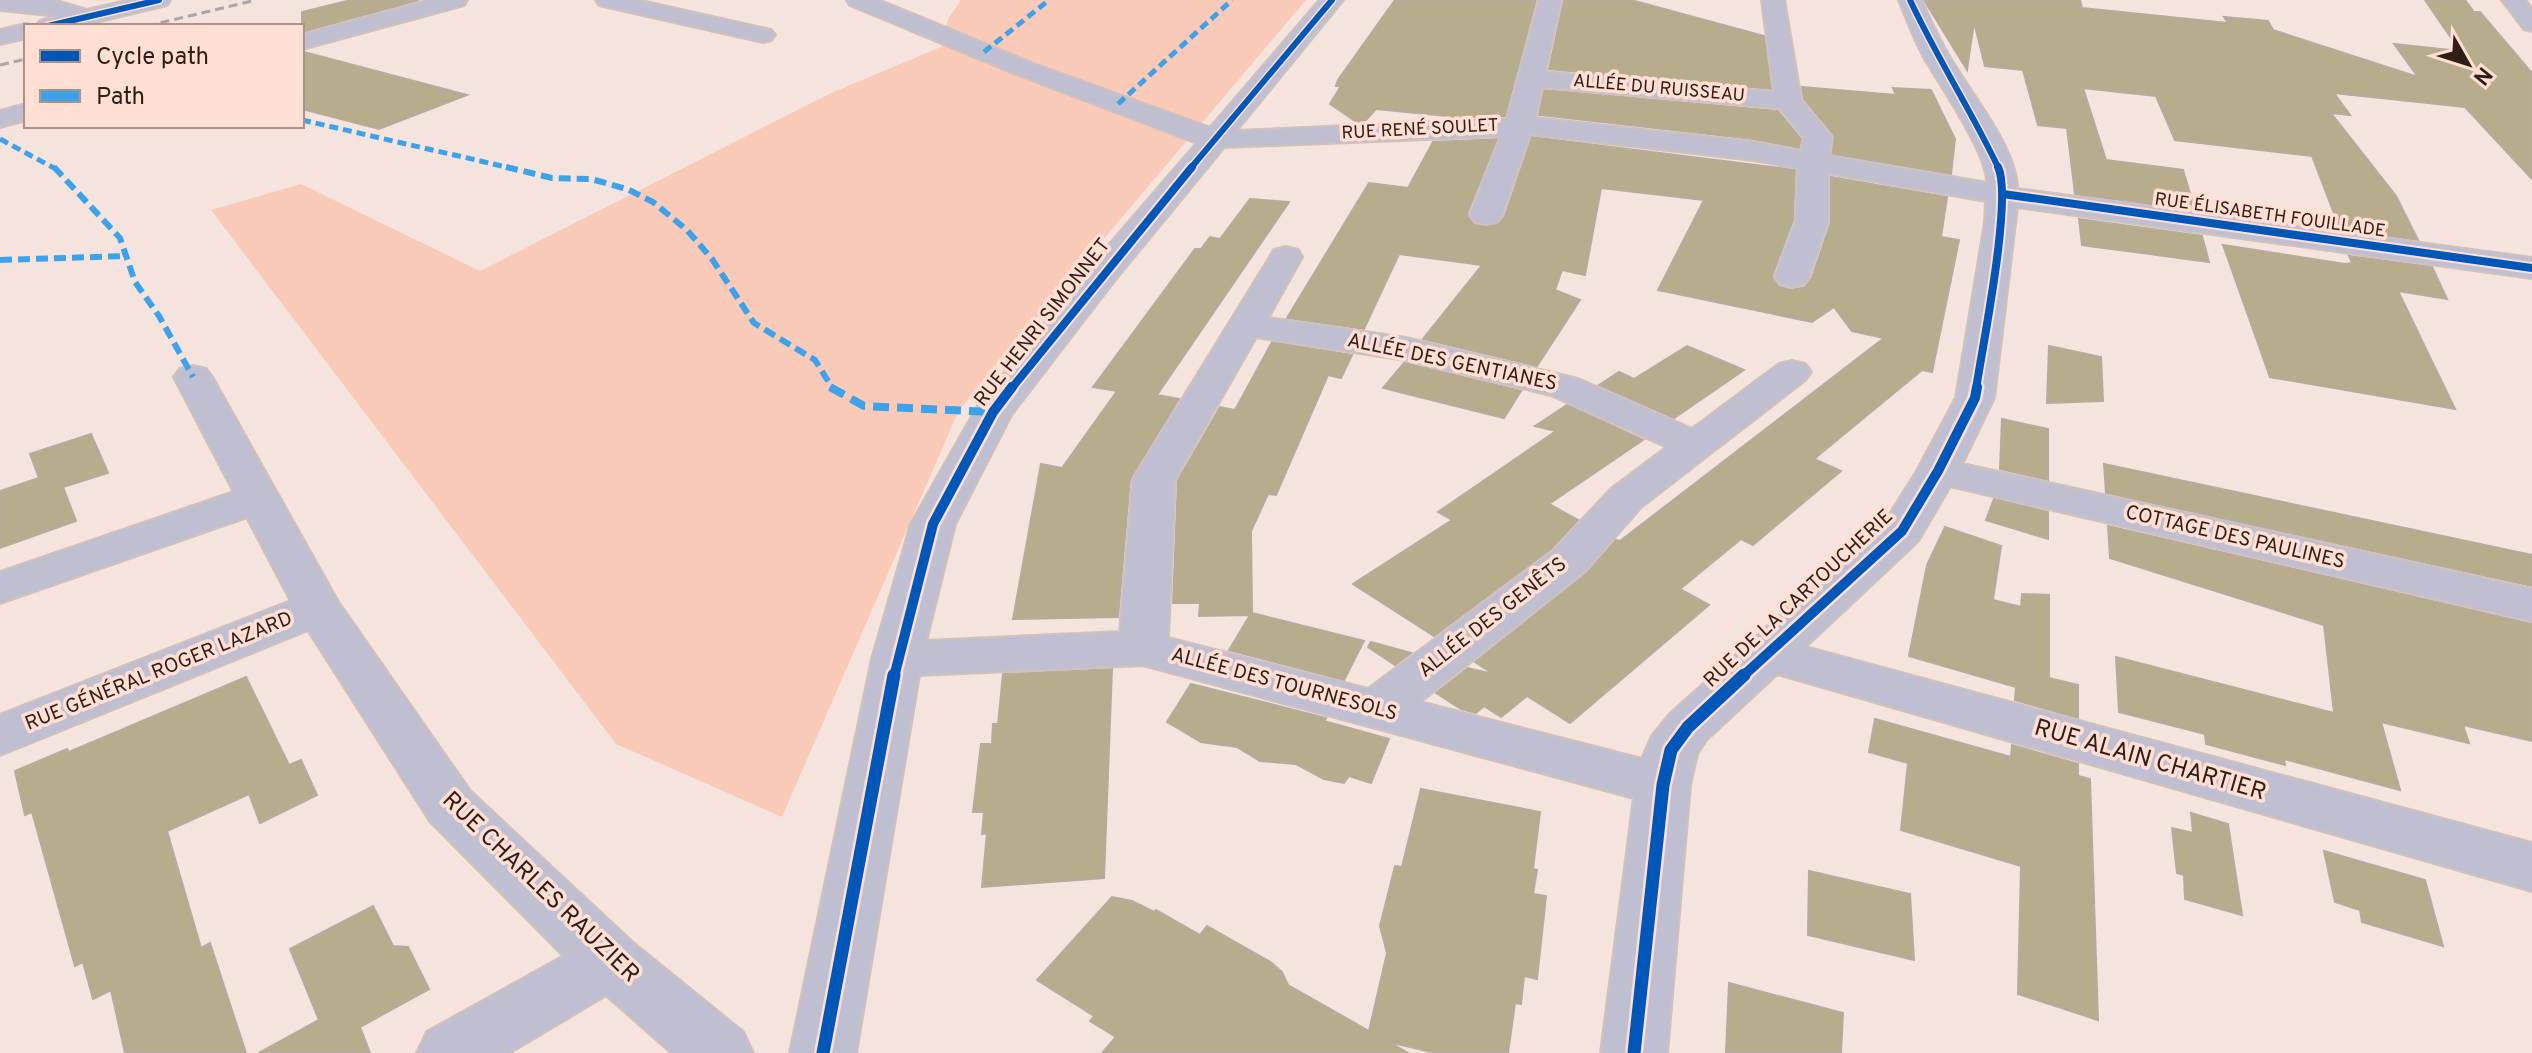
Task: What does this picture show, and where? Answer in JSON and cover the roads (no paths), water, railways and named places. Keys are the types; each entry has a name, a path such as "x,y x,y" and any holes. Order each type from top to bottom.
{"street":[{"path":"56,24 159,0"},
{"path":"607,0 763,35"},
{"path":"657,10 697,0"},
{"name":"RUE RENÉ SOULET","path":"858,0 1198,135 1234,140 1519,126 1813,161 2003,194"},
{"name":"RUE HENRI SIMONNET","path":"823,1053 897,659 933,524 993,412 1102,274 1332,0"},
{"path":"1486,215 1519,126 1550,0"},
{"path":"1773,0 1788,101 1818,137 1813,161 1812,221 1792,277"},
{"name":"RUE DE LA CARTOUCHERIE","path":"1634,1053 1663,785 1671,750 1688,727 1902,531 1938,471 1975,398 2003,194 2000,167 1935,54 1910,0"},
{"path":"304,41 447,1"},
{"path":"0,3 53,7 85,17"},
{"path":"0,37 24,31"},
{"name":"ALLÉE DU RUISSEAU","path":"1531,78 1788,101"},
{"path":"0,119 24,113"},
{"name":"RUE ÉLISABETH FOUILLADE","path":"2003,194 2532,268"},
{"path":"1143,648 1154,479 1286,257"},
{"name":"ALLÉE DES GENTIANES","path":"1245,325 1406,349 1564,387 1695,445"},
{"name":"ALLÉE DES GENÊTS","path":"1376,709 1569,561 1626,498 1792,372"},
{"name":"RUE CHARLES RAUZIER","path":"193,377 318,608 450,806 610,961 720,1053"},
{"name":"COTTAGE DES PAULINES","path":"1938,471 2532,605"},
{"path":"0,588 258,498"},
{"name":"RUE GÉNÉRAL ROGER LAZARD","path":"0,736 318,608"},
{"name":"ALLÉE DES TOURNESOLS","path":"897,659 1143,648 1663,785"},
{"name":"RUE ALAIN CHARTIER","path":"1768,654 2532,867"},
{"path":"450,1053 610,961"}],"railway":[{"path":"155,24 256,0"},
{"path":"0,65 24,59"}]}
